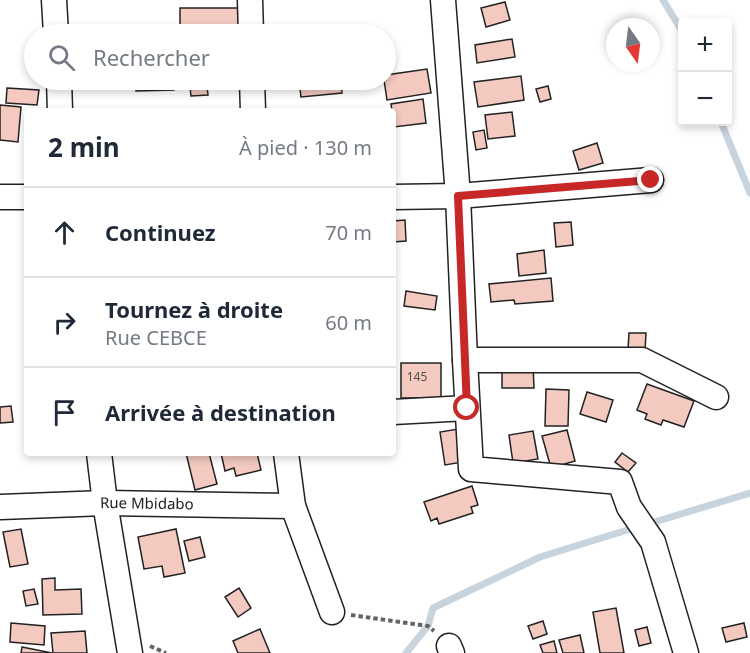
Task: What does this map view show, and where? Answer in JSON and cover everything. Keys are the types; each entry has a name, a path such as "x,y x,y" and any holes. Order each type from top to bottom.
{"street":[{"path":"54,0 55,24"},
{"path":"250,0 251,24"},
{"path":"443,0 458,196 471,469 620,482 629,507 653,542 686,653"},
{"path":"59,90 60,108"},
{"path":"252,90 253,108"},
{"path":"396,197 458,196 651,180"},
{"path":"0,197 24,197"},
{"path":"465,360 642,360 716,397"},
{"path":"396,412 467,408"},
{"path":"99,456 130,653"},
{"path":"286,456 293,506 332,612"},
{"name":"Rue Mbidabo","path":"0,507 105,503 293,506"}],"path":[{"path":"332,612 428,626 451,650"}],"building":[{"path":"505,2 510,20 486,27 481,8"},
{"path":"180,8 241,8 240,24 180,24"},
{"path":"512,39 515,57 477,63 475,45"},
{"path":"427,69 431,93 387,100 386,90 396,90 396,74"},
{"path":"521,76 524,100 478,107 474,82"},
{"path":"548,86 551,99 540,102 536,89"},
{"path":"7,88 39,90 37,105 6,103"},
{"path":"190,90 207,90 208,95 191,96"},
{"path":"300,90 342,90 342,93 301,97"},
{"path":"423,99 426,123 396,127 396,108 392,108 391,104"},
{"path":"0,105 21,107 18,142 0,140"},
{"path":"512,112 515,136 488,139 485,115"},
{"path":"484,130 487,148 476,150 473,132"},
{"path":"597,143 603,163 579,170 573,151"},
{"path":"405,220 406,241 396,242 396,221"},
{"path":"571,222 573,245 556,247 554,223"},
{"path":"544,250 546,273 519,276 517,254"},
{"path":"551,278 553,301 515,304 514,300 491,302 489,284"},
{"path":"406,291 437,296 435,310 404,306"},
{"path":"629,333 646,333 645,351 628,350"},
{"path":"401,363 441,363 441,398 401,398"},
{"path":"533,364 534,388 502,388 502,365"},
{"path":"647,384 694,401 684,427 663,420 661,425 645,419 647,414 637,410"},
{"path":"546,389 569,390 568,426 545,426"},
{"path":"587,392 613,400 606,422 580,414"},
{"path":"11,406 13,422 0,423 0,407"},
{"path":"464,428 469,461 445,465 440,432"},
{"path":"567,430 575,461 551,468 542,436"},
{"path":"533,431 538,459 513,463 509,435"},
{"path":"622,453 636,463 628,472 615,462"},
{"path":"187,456 210,456 217,484 195,490"},
{"path":"222,456 258,456 261,470 236,476 234,468 225,471"},
{"path":"472,486 478,505 471,507 473,513 439,524 437,518 431,521 424,502"},
{"path":"21,529 28,564 10,567 3,532"},
{"path":"176,529 185,573 164,577 162,566 144,569 138,537"},
{"path":"200,537 205,557 189,561 184,541"},
{"path":"55,578 55,590 81,589 82,614 43,615 42,579"},
{"path":"239,588 251,608 238,617 225,597"},
{"path":"34,589 38,604 26,606 23,591"},
{"path":"616,608 624,653 600,653 593,612"},
{"path":"543,621 547,634 533,639 528,626"},
{"path":"11,623 45,626 44,645 10,642"},
{"path":"744,623 747,637 726,642 722,628"},
{"path":"647,627 651,643 639,646 635,630"},
{"path":"260,629 270,653 238,653 233,641"},
{"path":"85,631 87,653 53,653 51,633"},
{"path":"580,635 584,653 563,653 559,640"},
{"path":"554,641 557,653 543,653 540,645"},
{"path":"22,647 52,653 21,653"}],"waterway":[{"path":"663,0 678,24"},
{"path":"723,126 750,193"},
{"path":"648,524 750,493"},
{"path":"406,653 428,626 433,608 540,557 637,527"}],"route":[{"path":"467,408 458,196 651,180"}]}
